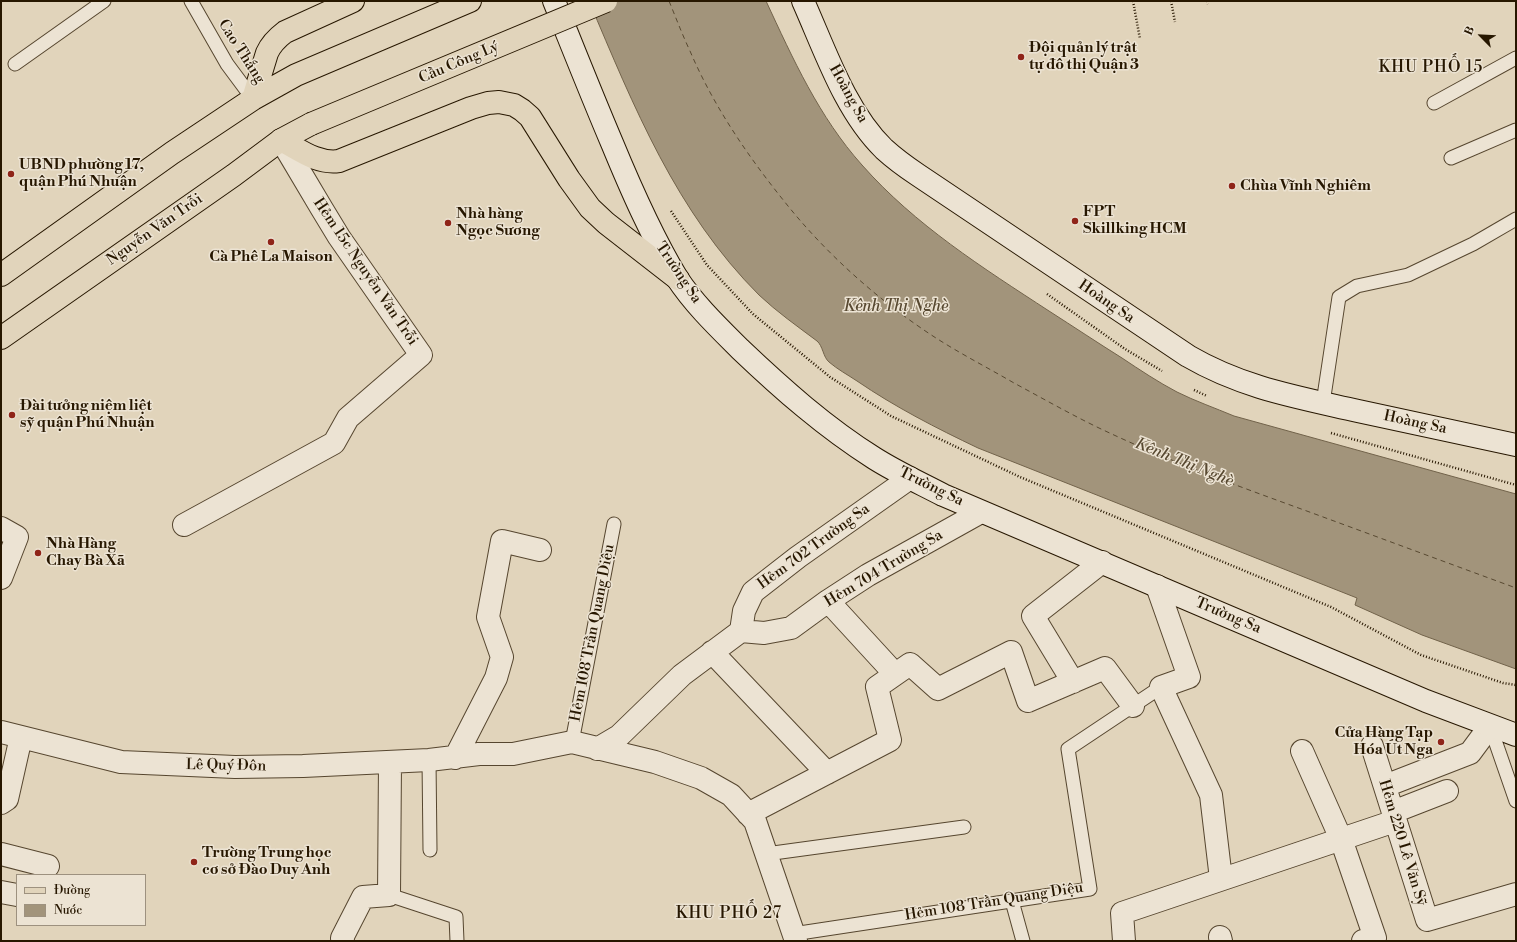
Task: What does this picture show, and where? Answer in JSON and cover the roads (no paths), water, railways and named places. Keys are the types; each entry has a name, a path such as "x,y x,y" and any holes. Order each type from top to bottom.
{"main road":[{"path":"254,99 267,53 270,46 278,37 285,32 353,1"},
{"path":"1,275 172,153 254,99 296,75 470,1"},
{"name":"Cầu Công Lý","path":"311,124 606,1"},
{"path":"282,140 319,161 330,163 339,162 471,108 488,103 499,102 514,105 530,117 569,179 590,208 606,223 678,279"},
{"name":"Nguyễn Văn Trỗi","path":"1,338 282,140 311,124"}],"street":[{"name":"Trường Sa","path":"554,1 636,201 656,241 678,279 720,329 776,383 839,434 874,458 910,478 981,512 1102,562 1426,701 1490,726 1516,734"},
{"name":"Hoàng Sa","path":"803,1 845,95 856,113 883,148 900,163 1181,352 1211,369 1257,387 1516,445"},
{"name":"Hẻm 15c Nguyễn Văn Trỗi","path":"184,526 334,443 348,418 421,355 340,237 282,140"},
{"name":"Hẻm 702 Trường Sa","path":"742,631 744,610 753,592 798,557 910,478"},
{"name":"Hẻm 704 Trường Sa","path":"742,631 764,633 791,628 828,601 868,575 981,512"},
{"path":"1,528 17,537 1,578"},
{"path":"455,758 496,678 502,657 488,617 502,541 540,550"},
{"path":"1073,682 1033,616 1102,562"},
{"path":"1157,586 1189,677 1161,687 1211,795 1221,879"},
{"path":"828,601 895,674"},
{"path":"597,749 618,736 682,675 742,631"},
{"path":"712,652 827,773"},
{"path":"748,814 890,740 877,687 910,664 938,688 1011,652 1028,701 1104,668 1133,706"},
{"path":"1385,786 1470,753 1490,726"},
{"path":"1,803 8,799 11,734"},
{"name":"Lê Quý Ðôn","path":"11,734 121,762 235,767 303,766 455,758"},
{"name":"Hẻm 108 Trần Quang Diệu","path":"455,758 479,754 513,754 572,742 655,762 700,778 731,795 755,821 795,938"},
{"name":"Hẻm 220 Lê Văn Sỹ","path":"1372,746 1427,920 1516,894"},
{"path":"1302,751 1341,839 1375,938 1362,941"},
{"path":"343,941 342,938 363,897 389,895 390,762"},
{"path":"1124,941 1122,913 1341,839 1447,791"},
{"path":"1,854 48,866"},
{"path":"1,892 16,895"}],"lane":[{"path":"15,64 104,1"},
{"name":"Cao Thắng","path":"191,1 227,64 254,99"},
{"path":"1434,103 1516,58"},
{"path":"1451,158 1516,130"},
{"path":"1323,403 1339,297 1357,286 1408,275 1473,244 1516,219"},
{"name":"Hẻm 108 Trần Quang Diệu","path":"572,742 614,524"},
{"name":"Hẻm 108 Trần Quang Diệu","path":"795,938 1090,889 1068,749 1161,687"},
{"path":"1490,726 1516,801"},
{"path":"429,760 430,850"},
{"path":"766,854 964,827"},
{"path":"389,895 456,917 457,941"},
{"path":"1012,901 1023,941"}],"water":[{"name":"Kênh Thị Nghè","path":"589,1 766,1 808,87 833,127 862,165 904,207 927,226 975,262 1024,295 1156,380 1177,392 1234,416 1516,494 1516,669 1422,635 1355,605 1357,598 978,448 931,425 871,391 835,367 827,360 821,346 817,341 759,295 730,263 704,229 660,157 623,80"}],"place":[{"name":"Đội quản lý trật tự đô thị Quận 3","path":"1021,57"},
{"name":"UBND phường 17, quận Phú Nhuận","path":"11,174"},
{"name":"Chùa Vĩnh Nghiêm","path":"1232,186"},
{"name":"FPT Skillking HCM","path":"1075,221"},
{"name":"Nhà hàng Ngọc Sương","path":"448,223"},
{"name":"Cà Phê La Maison","path":"271,242"},
{"name":"Đài tưởng niệm liệt sỹ quận Phú Nhuận","path":"12,415"},
{"name":"Nhà Hàng Chay Bà Xã","path":"38,553"},
{"name":"Cửa Hàng Tạp Hóa Út Nga","path":"1441,742"},
{"name":"Trường Trung học cơ sở Đào Duy Anh","path":"194,862"}],"district":[{"name":"KHU PHỐ 15","path":"1431,68"},
{"name":"KHU PHỐ 27","path":"729,914"}]}
